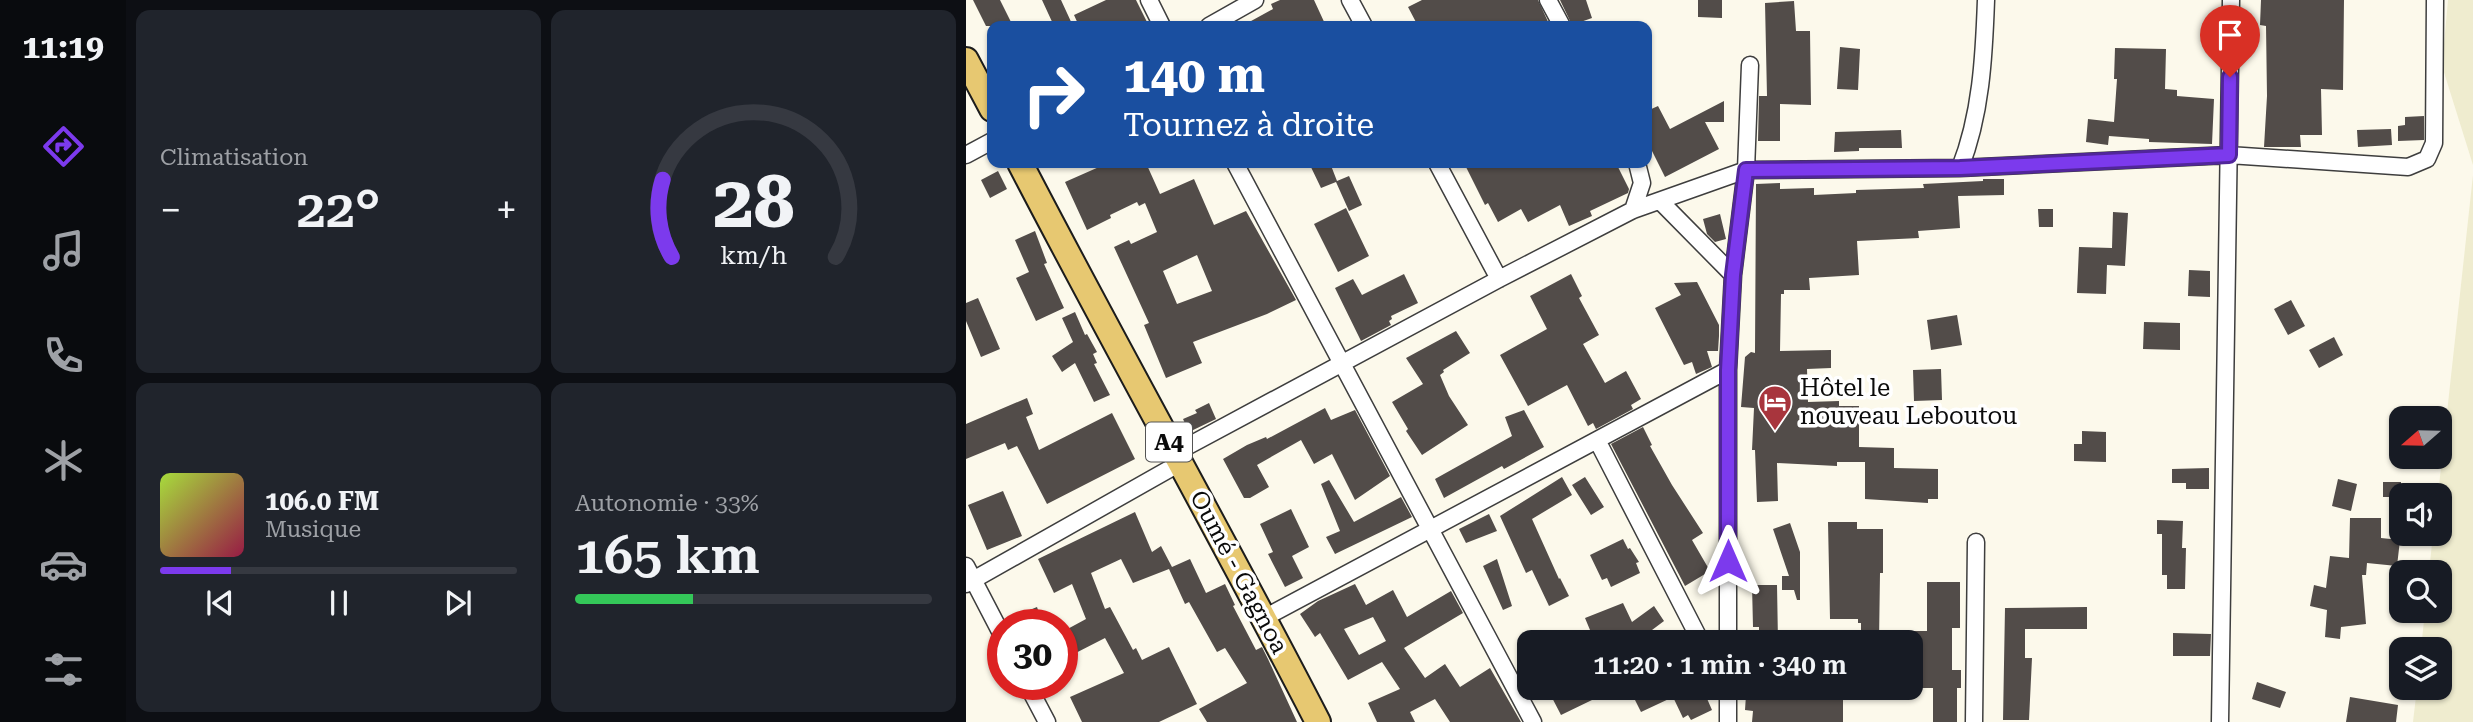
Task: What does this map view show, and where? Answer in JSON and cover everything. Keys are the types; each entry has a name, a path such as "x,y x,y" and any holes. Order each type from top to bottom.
{"main road":[{"path":"966,60 987,100"},
{"name":"Oumé - Gagnoa","path":"1023,168 1318,722"}],"street":[{"path":"1149,0 1160,21"},
{"path":"1218,21 1255,0"},
{"path":"1350,0 1361,21"},
{"path":"1548,0 1559,21"},
{"path":"1960,168 1970,142 1980,99 1986,0"},
{"path":"2220,722 2231,0"},
{"path":"987,609 969,577 1342,363 1499,279 1633,211 1746,170 1960,168 2229,155 2408,167 2427,159 2434,143 2435,0"},
{"path":"1728,630 1728,370 1733,275 1746,170 1750,65"},
{"path":"966,155 987,144"},
{"path":"1238,168 1533,722"},
{"path":"1440,168 1499,279"},
{"path":"1633,211 1642,183 1638,168"},
{"path":"1660,201 1733,275"},
{"path":"1264,618 1728,370"},
{"path":"1597,440 1695,630"},
{"path":"1974,722 1976,542"},
{"path":"1035,700 1047,722"},
{"path":"1727,700 1728,722"}],"shaded area":[{"path":"2448,0 2473,0 2473,165 2442,66"},
{"path":"2473,175 2473,722 2413,722 2416,700 2452,700 2452,637 2422,637 2424,623 2452,623 2452,560 2430,560 2432,546 2452,546 2452,483 2439,483 2441,469 2452,469 2452,406 2448,406"}],"building":[{"path":"973,0 1000,0 1010,21 987,21 986,26"},
{"path":"1042,0 1061,0 1071,21 1052,21"},
{"path":"1106,0 1136,0 1146,21 1077,21 1074,15"},
{"path":"1280,0 1314,0 1324,21 1251,21 1273,9 1271,4"},
{"path":"1422,0 1538,0 1548,21 1415,21 1408,7"},
{"path":"1560,0 1586,0 1592,18 1570,21"},
{"path":"1698,0 1722,0 1722,18 1698,17"},
{"path":"2261,0 2344,0 2343,90 2321,89 2322,135 2300,135 2301,147 2264,147 2267,96 2266,26 2260,25"},
{"path":"1794,1 1796,31 1810,31 1811,105 1780,104 1780,141 1758,141 1759,96 1767,96 1765,3"},
{"path":"1840,47 1860,49 1858,90 1837,89"},
{"path":"2115,48 2166,49 2165,89 2177,90 2177,96 2214,99 2212,144 2149,142 2149,139 2109,136 2108,145 2086,142 2088,119 2114,122 2117,79 2114,79"},
{"path":"1724,101 1724,122 1705,122 1719,149 1665,177 1652,151 1652,109 1658,106 1670,129"},
{"path":"2424,116 2424,140 2398,141 2398,126 2405,125 2405,117"},
{"path":"2391,129 2392,145 2358,147 2357,130"},
{"path":"1901,130 1902,148 1859,148 1859,151 1834,152 1835,132"},
{"path":"1097,168 1148,168 1160,194 1194,179 1214,225 1246,211 1296,300 1193,342 1202,363 1166,378 1144,325 1149,323 1114,247 1129,240 1131,244 1157,232 1145,203 1139,206 1137,202 1087,230 1065,182","holes":["1197,255 1212,291 1177,304 1163,271"]},
{"path":"1311,168 1332,168 1337,181 1349,176 1362,205 1349,211 1336,182 1321,188"},
{"path":"1466,168 1618,168 1629,189 1628,193 1590,211 1592,216 1569,226 1560,205 1528,222 1521,209 1498,222 1488,203 1485,205"},
{"path":"998,171 1007,189 990,198 981,180"},
{"path":"2004,179 2004,195 1958,196 1960,228 1918,231 1919,238 1857,241 1859,275 1809,278 1810,290 1784,290 1784,294 1781,294 1780,351 1831,350 1831,368 1807,369 1808,402 1839,401 1839,406 1859,406 1859,447 1894,448 1894,468 1938,469 1938,499 1928,499 1928,503 1865,499 1865,462 1837,462 1837,466 1777,463 1778,501 1757,502 1755,450 1752,450 1754,408 1741,407 1745,357 1751,352 1755,353 1756,184 1780,183 1780,189 1814,188 1814,195 1856,193 1856,190 1924,188 1923,184"},
{"path":"1346,208 1369,256 1338,272 1314,224"},
{"path":"2038,209 2053,209 2053,227 2039,227"},
{"path":"2113,212 2128,213 2125,266 2107,265 2106,294 2077,293 2079,247 2112,248"},
{"path":"1720,214 1726,239 1715,242 1707,234 1703,219"},
{"path":"1035,231 1047,263 1044,264 1064,308 1036,321 1016,278 1029,272 1015,240"},
{"path":"2189,270 2210,271 2210,297 2188,296"},
{"path":"1404,274 1418,303 1391,316 1391,325 1361,341 1335,288 1353,279 1362,295"},
{"path":"1571,274 1582,296 1579,298 1599,335 1583,344 1605,383 1626,371 1641,399 1631,405 1633,409 1596,429 1593,423 1588,426 1567,385 1528,406 1500,355 1547,329 1530,296"},
{"path":"1697,282 1719,325 1719,336 1718,351 1707,351 1712,367 1696,374 1692,362 1684,365 1655,308 1681,295 1674,283"},
{"path":"978,298 1000,349 981,357 966,321 966,303"},
{"path":"2291,300 2305,326 2288,335 2274,309"},
{"path":"1075,312 1085,335 1087,334 1097,352 1093,354 1097,363 1094,364 1110,395 1094,402 1075,363 1062,372 1052,356 1073,342 1062,318"},
{"path":"1957,315 1962,345 1931,350 1927,320"},
{"path":"2144,322 2180,323 2180,350 2143,349"},
{"path":"1456,331 1470,353 1443,370 1440,375 1449,396 1468,425 1422,455 1406,431 1408,429 1392,402 1423,384 1406,358"},
{"path":"2334,337 2343,355 2319,368 2309,350"},
{"path":"1941,369 1942,400 1914,401 1913,370"},
{"path":"1027,398 1033,414 1026,417 1039,450 1112,413 1135,459 1047,504 1017,446 1008,450 1005,443 966,459 966,424"},
{"path":"1209,403 1216,419 1189,432 1183,419 1197,413 1195,410"},
{"path":"1325,408 1331,420 1355,410 1390,476 1355,500 1332,454 1314,464 1301,440 1257,465 1269,487 1250,498 1244,498 1223,459"},
{"path":"1524,410 1544,447 1504,469 1502,466 1444,498 1435,479 1512,436 1505,417"},
{"path":"1643,427 1652,445 1650,446 1672,485 1703,533 1692,540 1710,571 1685,586 1611,444"},
{"path":"2082,431 2106,432 2106,462 2074,461 2074,444 2082,444"},
{"path":"2209,468 2209,489 2186,489 2186,483 2172,483 2172,469"},
{"path":"1562,477 1572,495 1532,519 1569,596 1549,606 1532,570 1526,573 1500,516"},
{"path":"1585,477 1604,507 1591,515 1572,485"},
{"path":"2338,479 2357,484 2351,511 2332,506"},
{"path":"1329,480 1354,522 1401,497 1412,517 1335,554 1326,537 1340,531 1321,484"},
{"path":"2383,482 2401,482 2389,483 2389,497 2383,497"},
{"path":"1003,491 1022,536 987,550 968,505"},
{"path":"1291,509 1309,547 1292,556 1303,578 1285,587 1268,554 1273,552 1260,524"},
{"path":"1135,512 1152,552 1161,546 1172,567 1190,559 1206,593 1225,584 1235,605 1233,606 1256,650 1262,647 1297,722 1207,722 1199,709 1247,683 1225,648 1217,652 1189,602 1185,604 1169,569 1133,583 1121,559 1091,573 1105,609 1110,607 1133,650 1136,648 1142,660 1169,647 1197,704 1159,722 1082,722 1071,700 1078,700 1078,693 1124,673 1105,638 1078,652 1078,623 1086,619 1072,584 1054,593 1038,559"},
{"path":"1489,514 1497,531 1466,543 1459,529"},
{"path":"2350,518 2381,518 2381,538 2389,539 2389,546 2399,546 2398,560 2389,560 2389,565 2367,563 2366,575 2362,575 2366,624 2341,627 2340,639 2325,637 2327,610 2310,606 2314,585 2326,588 2330,556 2349,558"},
{"path":"2157,520 2183,521 2182,548 2186,548 2185,589 2167,589 2167,575 2162,575 2162,534 2157,534"},
{"path":"1828,522 1857,522 1857,529 1883,529 1879,630 1861,630 1858,619 1830,619"},
{"path":"1790,523 1800,552 1800,600 1797,600 1794,590 1782,590 1782,576 1789,576 1773,529"},
{"path":"1623,539 1639,562 1636,563 1640,573 1611,587 1607,578 1602,580 1590,555"},
{"path":"1497,559 1512,606 1503,610 1483,566"},
{"path":"1927,582 1960,582 1960,628 1952,628 1952,670 1961,670 1961,688 1957,688 1957,722 1933,722 1933,688 1923,688 1923,631 1927,631"},
{"path":"1355,584 1366,605 1393,590 1407,617 1451,591 1463,613 1404,648 1425,678 1445,664 1460,687 1490,668 1521,722 1450,722 1435,699 1410,712 1415,722 1377,722 1368,703 1400,689 1382,662 1348,680 1320,633 1315,637 1300,614 1318,601","holes":["1373,617 1386,641 1359,655 1344,629"]},
{"path":"1752,585 1777,585 1778,630 1759,630 1759,627 1753,627"},
{"path":"1623,603 1632,622 1654,606 1664,621 1652,630 1590,630 1585,618"},
{"path":"2087,607 2087,629 2025,629 2025,658 2032,658 2029,720 2003,720 2005,608"},
{"path":"2173,633 2211,634 2210,656 2173,656"},
{"path":"2257,682 2286,692 2280,708 2252,699"},
{"path":"2350,697 2398,705 2396,722 2346,722"},
{"path":"1553,700 1592,700 1561,715"},
{"path":"1635,700 1667,700 1641,712"},
{"path":"1674,700 1708,700 1712,710 1691,720 1688,715 1683,718"},
{"path":"1746,700 1843,700 1843,722 1752,722 1753,711 1745,710"}],"place":[{"name":"Hôtel le nouveau Leboutou","path":"1775,432"}],"route":[{"path":"1728,561 1728,370 1733,275 1746,170 1960,168 2229,155 2230,77"}]}
